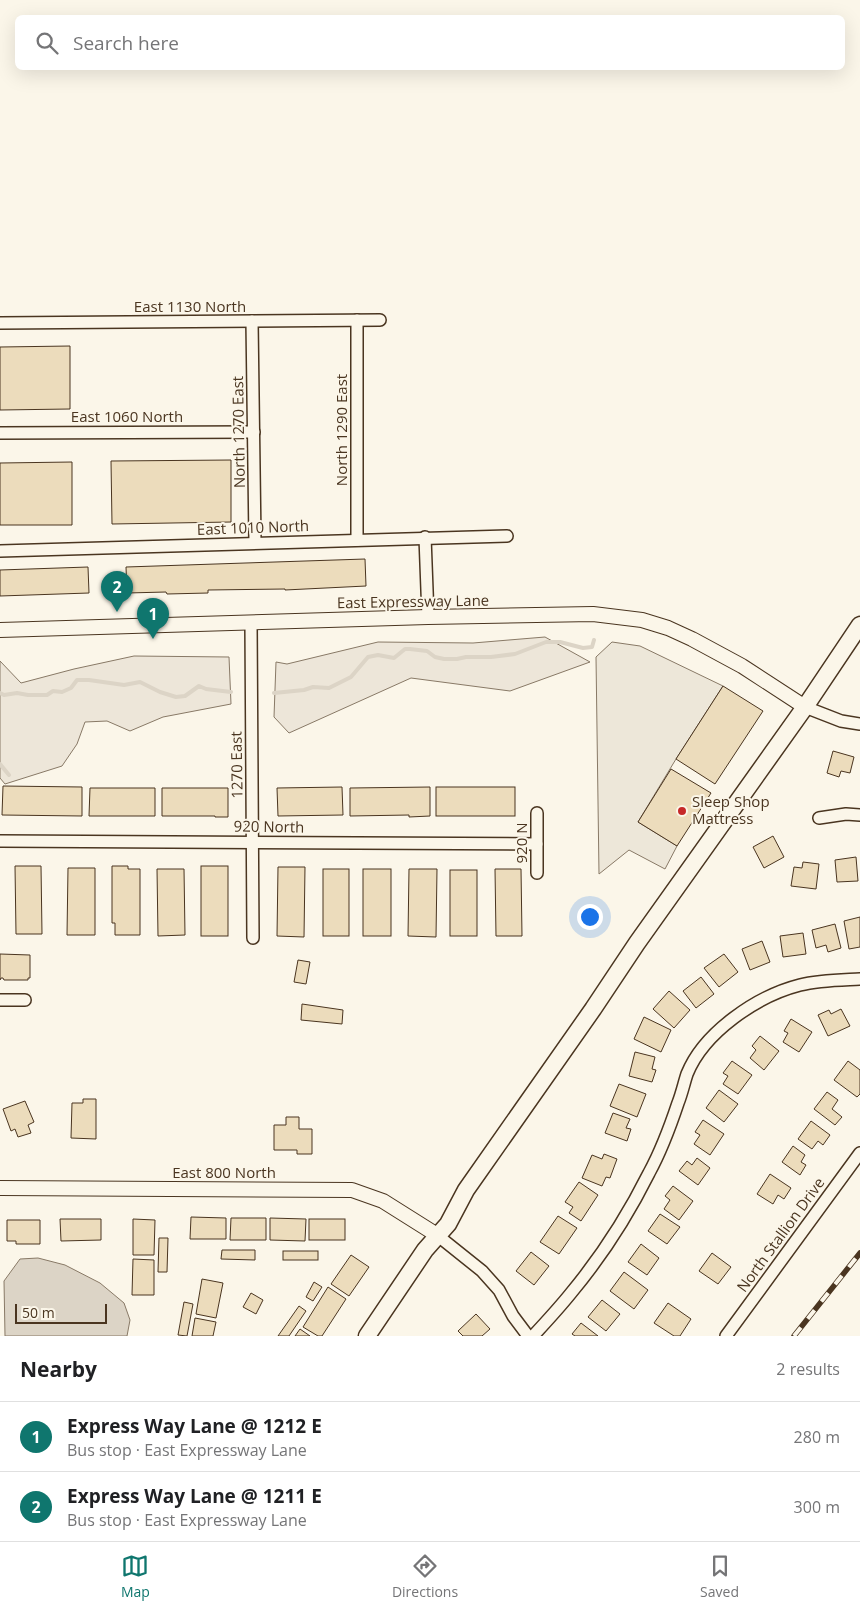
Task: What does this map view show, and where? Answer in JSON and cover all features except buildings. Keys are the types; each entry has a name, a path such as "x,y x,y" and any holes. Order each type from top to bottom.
{"main road":[{"path":"367,1336 425,1250 448,1224 466,1190 637,943 805,707 860,625"}],"street":[{"name":"North 1290 East","path":"357,320 357,540"},
{"name":"East 1130 North","path":"0,323 380,320"},
{"name":"North 1270 East","path":"252,321 255,542"},
{"name":"East 1060 North","path":"0,433 254,432"},
{"name":"East 1010 North","path":"0,551 507,536"},
{"path":"425,538 428,617"},
{"name":"East Expressway Lane","path":"0,630 593,614 642,620 668,628 711,648 805,707"},
{"name":"1270 East","path":"251,622 253,938"},
{"path":"805,707 841,721 860,724"},
{"name":"920 N","path":"537,813 537,873"},
{"path":"819,818 846,814 860,815"},
{"name":"920 North","path":"0,841 537,844"},
{"path":"533,1336 571,1293 602,1251 626,1212 649,1173 666,1137 692,1064 711,1039 753,1004 784,990 818,981 860,979"},
{"path":"0,1000 25,1000"},
{"name":"North Stallion Drive","path":"726,1336 860,1153"},
{"name":"East 800 North","path":"0,1188 352,1190 383,1201 437,1235"},
{"path":"437,1235 482,1271 499,1290 513,1316 528,1336"}],"shaded area":[{"path":"545,637 590,662 510,691 411,678 289,733 274,717 276,662 287,664 378,642 473,643"},
{"path":"612,642 640,646 723,686 638,822 677,846 665,869 629,850 599,874 596,657"},
{"path":"134,656 229,657 231,704 163,717 130,731 107,721 85,722 77,744 62,766 5,784 0,778 0,661 21,683"},
{"path":"38,1258 65,1265 100,1283 124,1303 130,1320 127,1336 5,1336 4,1281 20,1259"}],"waterway":[{"path":"274,693 304,690 313,687 329,688 351,677 368,657 378,655 394,658 405,649 427,651 435,657 444,659 457,659 515,654 546,642 560,642 583,648 592,647 594,640"},
{"path":"0,693 4,695 17,693 47,695 53,691 62,692 71,688 77,680 124,685 140,682 160,692 176,697 185,696 199,686 206,689 231,692"},
{"path":"0,764 9,775"}],"railway":[{"path":"794,1336 860,1253"}],"place":[{"name":"Express Way Lane @ 1211 E","path":"117,612"},
{"name":"Express Way Lane @ 1212 E","path":"153,639"},
{"name":"Sleep Shop Mattress","path":"682,811"}]}
